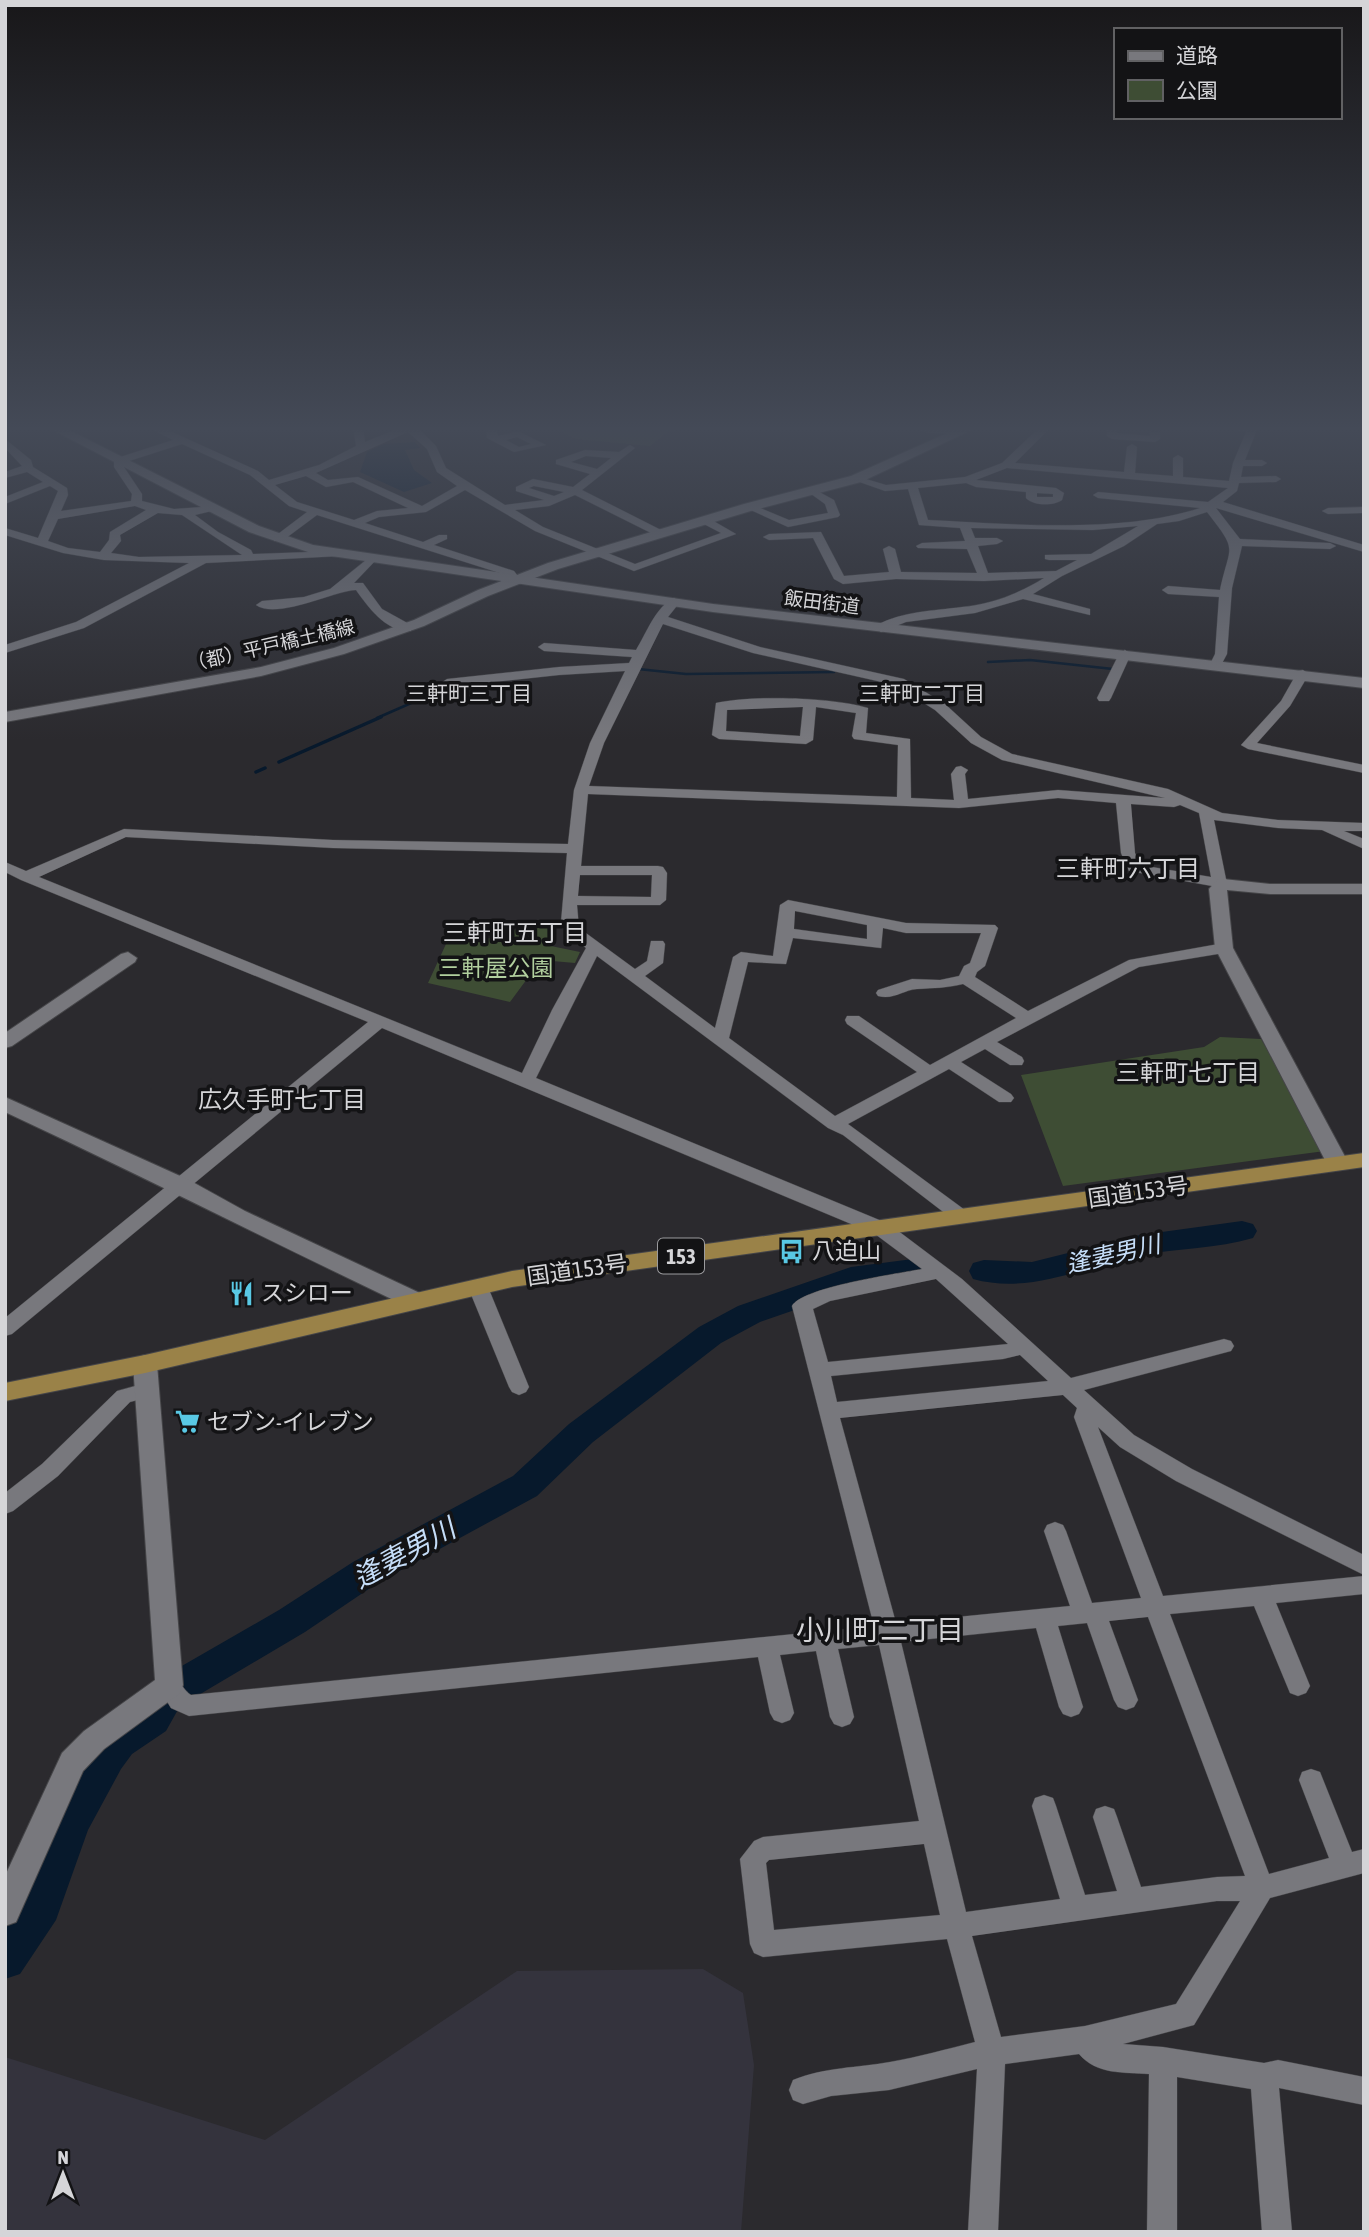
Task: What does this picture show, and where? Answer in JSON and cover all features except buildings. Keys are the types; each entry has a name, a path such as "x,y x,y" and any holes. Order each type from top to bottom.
{"highway":[{"name":"国道153号","path":"5,1392 145,1363 512,1279 1364,1160"}],"street":[{"path":"41,544 46,531"},
{"path":"104,557 106,550 115,541 114,534 118,531"},
{"path":"210,531 245,551 248,558"},
{"name":"飯田街道","path":"262,531 278,539 337,554 674,603 1364,682"},
{"path":"278,539 288,531"},
{"path":"378,531 510,573 515,580"},
{"path":"545,531 639,568 730,534 725,531"},
{"path":"656,531 661,534"},
{"name":"（都）平戸橋土橋線","path":"5,717 288,665 407,628 515,580 670,531"},
{"path":"967,531 984,577"},
{"path":"881,628 894,620 975,609 1025,596 1058,574 1095,557 1137,531"},
{"path":"1216,664 1221,654 1236,542 1229,531"},
{"path":"1300,531 1364,549"},
{"path":"5,532 41,544 104,557 204,560 337,554"},
{"path":"769,537 817,534 840,579 896,575 984,577 1058,574"},
{"path":"424,545 443,537"},
{"path":"922,545 997,541"},
{"path":"1236,542 1333,546"},
{"path":"889,549 896,575"},
{"path":"1049,557 1095,557"},
{"path":"262,605 295,602 331,594 343,587 371,559"},
{"path":"5,649 80,625 204,560"},
{"path":"343,587 359,586 378,612 407,628"},
{"path":"1168,590 1227,594"},
{"path":"1025,596 1086,612"},
{"path":"674,603 660,619 637,661 597,743 581,790 569,922 572,930 962,1217"},
{"path":"660,619 757,650 899,682 940,706 976,740 1007,757 1163,792 1206,814 1255,822 1364,827"},
{"path":"544,647 637,661"},
{"path":"1104,698 1125,654"},
{"path":"447,683 637,661"},
{"path":"1303,674 1293,697 1248,745 1364,769"},
{"path":"810,705 806,740 719,735 721,706 810,705 851,705 863,711 859,736 905,741 904,801"},
{"path":"961,770 958,774 961,804"},
{"path":"581,790 961,804 1058,794 1188,804"},
{"path":"1123,799 1128,853 1134,868 1223,884 1270,889 1364,889"},
{"path":"1206,814 1219,880 1223,884"},
{"path":"1322,825 1364,845"},
{"path":"26,877 124,833 333,844 576,849"},
{"path":"5,866 379,1023 882,1228 939,1272 1127,1440 1155,1459 1364,1566"},
{"path":"571,900 655,902 658,900 660,873 658,870 573,871"},
{"path":"1223,884 1218,889 1224,948 1338,1164"},
{"path":"720,1040 741,957 780,961 788,905 906,928 990,928 977,967 970,969 966,979"},
{"path":"786,932 875,945 875,922"},
{"path":"634,976 655,962 657,944"},
{"path":"526,1082 560,1010 594,948"},
{"path":"834,1124 1026,1017 1135,963 1224,948"},
{"path":"5,1042 128,958"},
{"path":"884,993 895,992 912,984 940,985 966,979 1026,1017"},
{"path":"853,1020 929,1072"},
{"path":"5,1329 379,1023"},
{"path":"984,1041 1016,1061"},
{"path":"949,1060 1005,1098"},
{"path":"5,1104 181,1185 237,1216 414,1300"},
{"path":"939,1272 826,1295 802,1306 888,1635 956,1926 992,2052 983,2232"},
{"path":"478,1287 519,1387"},
{"path":"829,1411 1066,1387 1224,1346"},
{"path":"820,1370 1023,1348"},
{"path":"145,1363 179,1696"},
{"path":"5,1505 50,1470 124,1396 146,1391"},
{"path":"1088,1407 1084,1417 1262,1888"},
{"path":"1055,1531 1126,1700"},
{"path":"5,1911 72,1762 94,1740 179,1696 767,1647 1364,1585"},
{"path":"1261,1595 1298,1686"},
{"path":"1044,1618 1071,1707"},
{"path":"825,1641 842,1717"},
{"path":"767,1647 782,1713"},
{"path":"934,1831 763,1849 753,1859 763,1944 956,1926 1217,1889 1262,1888 1354,1864 1311,1780"},
{"path":"1044,1806 1076,1909"},
{"path":"1105,1818 1133,1901"},
{"path":"803,2090 831,2082 889,2076 992,2052 1085,2040 1184,2015 1262,1888"},
{"path":"1085,2040 1100,2056 1163,2061 1264,2077 1278,2074 1364,2091"},
{"path":"1162,2232 1163,2061"},
{"path":"1264,2077 1277,2232"}],"shaded area":[{"path":"703,1969 743,1993 754,2065 741,2232 5,2232 5,2057 265,2140 517,1971"}],"green space":[{"name":"三軒屋公園","path":"526,923 554,926 551,946 580,952 575,963 541,960 510,1002 428,983 446,944 505,936"},
{"path":"1220,1037 1261,1039 1325,1151 1063,1186 1021,1075 1204,1047"}],"waterway":[{"path":"988,662 1030,660 1113,669"},
{"path":"638,669 686,674 834,672"},
{"path":"377,718 450,686"},
{"path":"279,762 381,717"},
{"path":"256,772 265,768"},
{"name":"逢妻男川","path":"984,1271 1032,1273 1140,1245 1242,1231"},
{"name":"逢妻男川","path":"5,1959 41,1906 70,1824 107,1757 118,1742 152,1719 167,1694 292,1621 366,1572 525,1486 581,1433 710,1335 749,1314 862,1275 913,1270"}],"place":[{"name":"八迫山","path":"792,1251"},
{"name":"スシロー","path":"241,1293"},
{"name":"セブン-イレブン","path":"187,1422"}],"district":[{"name":"三軒町三丁目","path":"469,693"},
{"name":"三軒町二丁目","path":"922,693"},
{"name":"三軒町六丁目","path":"1128,868"},
{"name":"三軒町五丁目","path":"515,932"},
{"name":"三軒町七丁目","path":"1188,1072"},
{"name":"広久手町七丁目","path":"282,1099"},
{"name":"小川町二丁目","path":"880,1630"}]}
